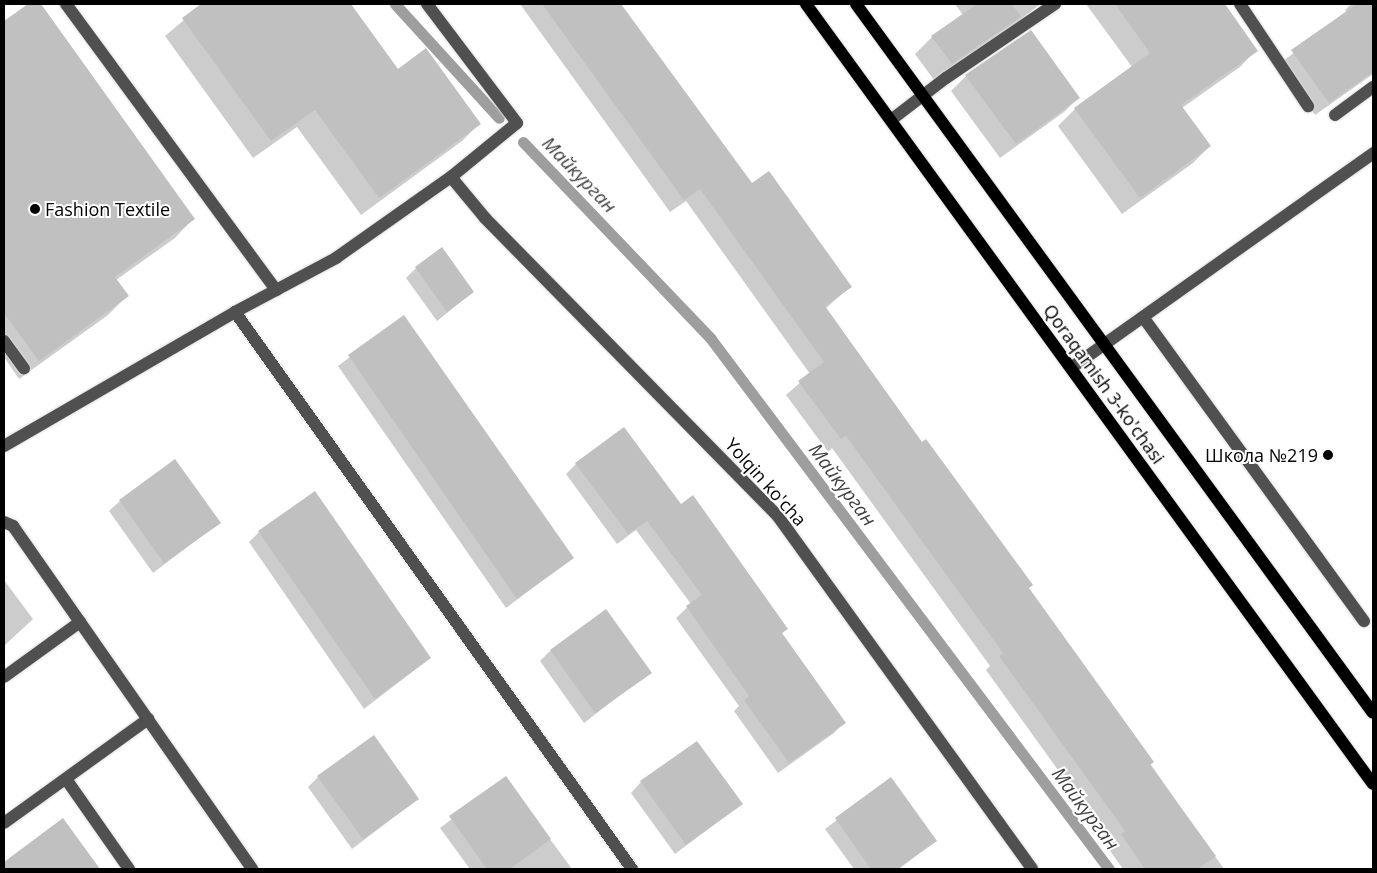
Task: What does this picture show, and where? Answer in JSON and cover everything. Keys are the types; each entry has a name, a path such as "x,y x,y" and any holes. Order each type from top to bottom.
{"main road":[{"name":"Qoraqamish 3-ko'chasi","path":"806,4 1373,784"},
{"name":"Qoraqamish 3-ko'chasi","path":"856,4 1373,713"}],"street":[{"path":"66,4 276,290"},
{"path":"4,446 235,312 336,258 451,176 517,124 427,4"},
{"path":"891,120 1055,4"},
{"path":"1240,4 1308,106"},
{"path":"1335,115 1373,87"},
{"path":"1071,368 1373,153"},
{"name":"Yolqin ko'cha","path":"451,176 485,218 777,515 1032,869"},
{"path":"235,312 632,869"},
{"path":"1143,317 1364,621"},
{"path":"4,341 24,369"},
{"path":"4,522 13,526 252,869"},
{"path":"4,677 80,622"},
{"path":"4,824 148,719"},
{"path":"66,779 129,869"}],"building":[{"path":"28,4 41,4 195,219 115,277 129,296 39,361 4,313 4,21"},
{"path":"201,4 351,4 398,69 426,48 481,124 379,198 315,110 271,141 182,18"},
{"path":"542,4 621,4 752,183 769,171 852,287 825,306 922,442 926,439 1033,585 1029,588 1154,762 1150,765 1216,856 1198,869 1145,869 1121,834 1125,831 999,656 1003,653 846,436 841,439 798,381 824,362 700,189 684,200"},
{"path":"977,4 1012,4 1021,17 952,64 931,36"},
{"path":"1115,4 1225,4 1258,51 1181,105 1211,146 1140,198 1074,108 1150,53"},
{"path":"1357,4 1373,4 1373,72 1329,103 1291,50"},
{"path":"1031,30 1080,98 1016,144 965,75"},
{"path":"442,247 474,292 447,312 415,267"},
{"path":"404,315 574,558 517,599 348,355"},
{"path":"624,427 681,504 693,495 788,629 782,633 846,723 789,763 744,700 749,696 686,606 702,595 647,521 628,534 575,463"},
{"path":"175,459 221,523 164,563 119,500"},
{"path":"315,491 431,658 375,699 258,531"},
{"path":"606,609 652,673 595,713 550,650"},
{"path":"374,735 419,799 363,839 317,776"},
{"path":"697,741 743,804 686,845 640,781"},
{"path":"506,776 551,839 510,869 487,869 449,816"},
{"path":"891,777 937,841 897,869 871,869 835,818"},
{"path":"63,818 100,869 4,869 4,862"}],"waterway":[{"name":"Майкурган","path":"395,4 499,118"},
{"name":"Майкурган","path":"523,142 711,339 1109,869"}],"place":[{"name":"Fashion Textile","path":"35,209"},
{"name":"Школа №219","path":"1328,455"}]}
